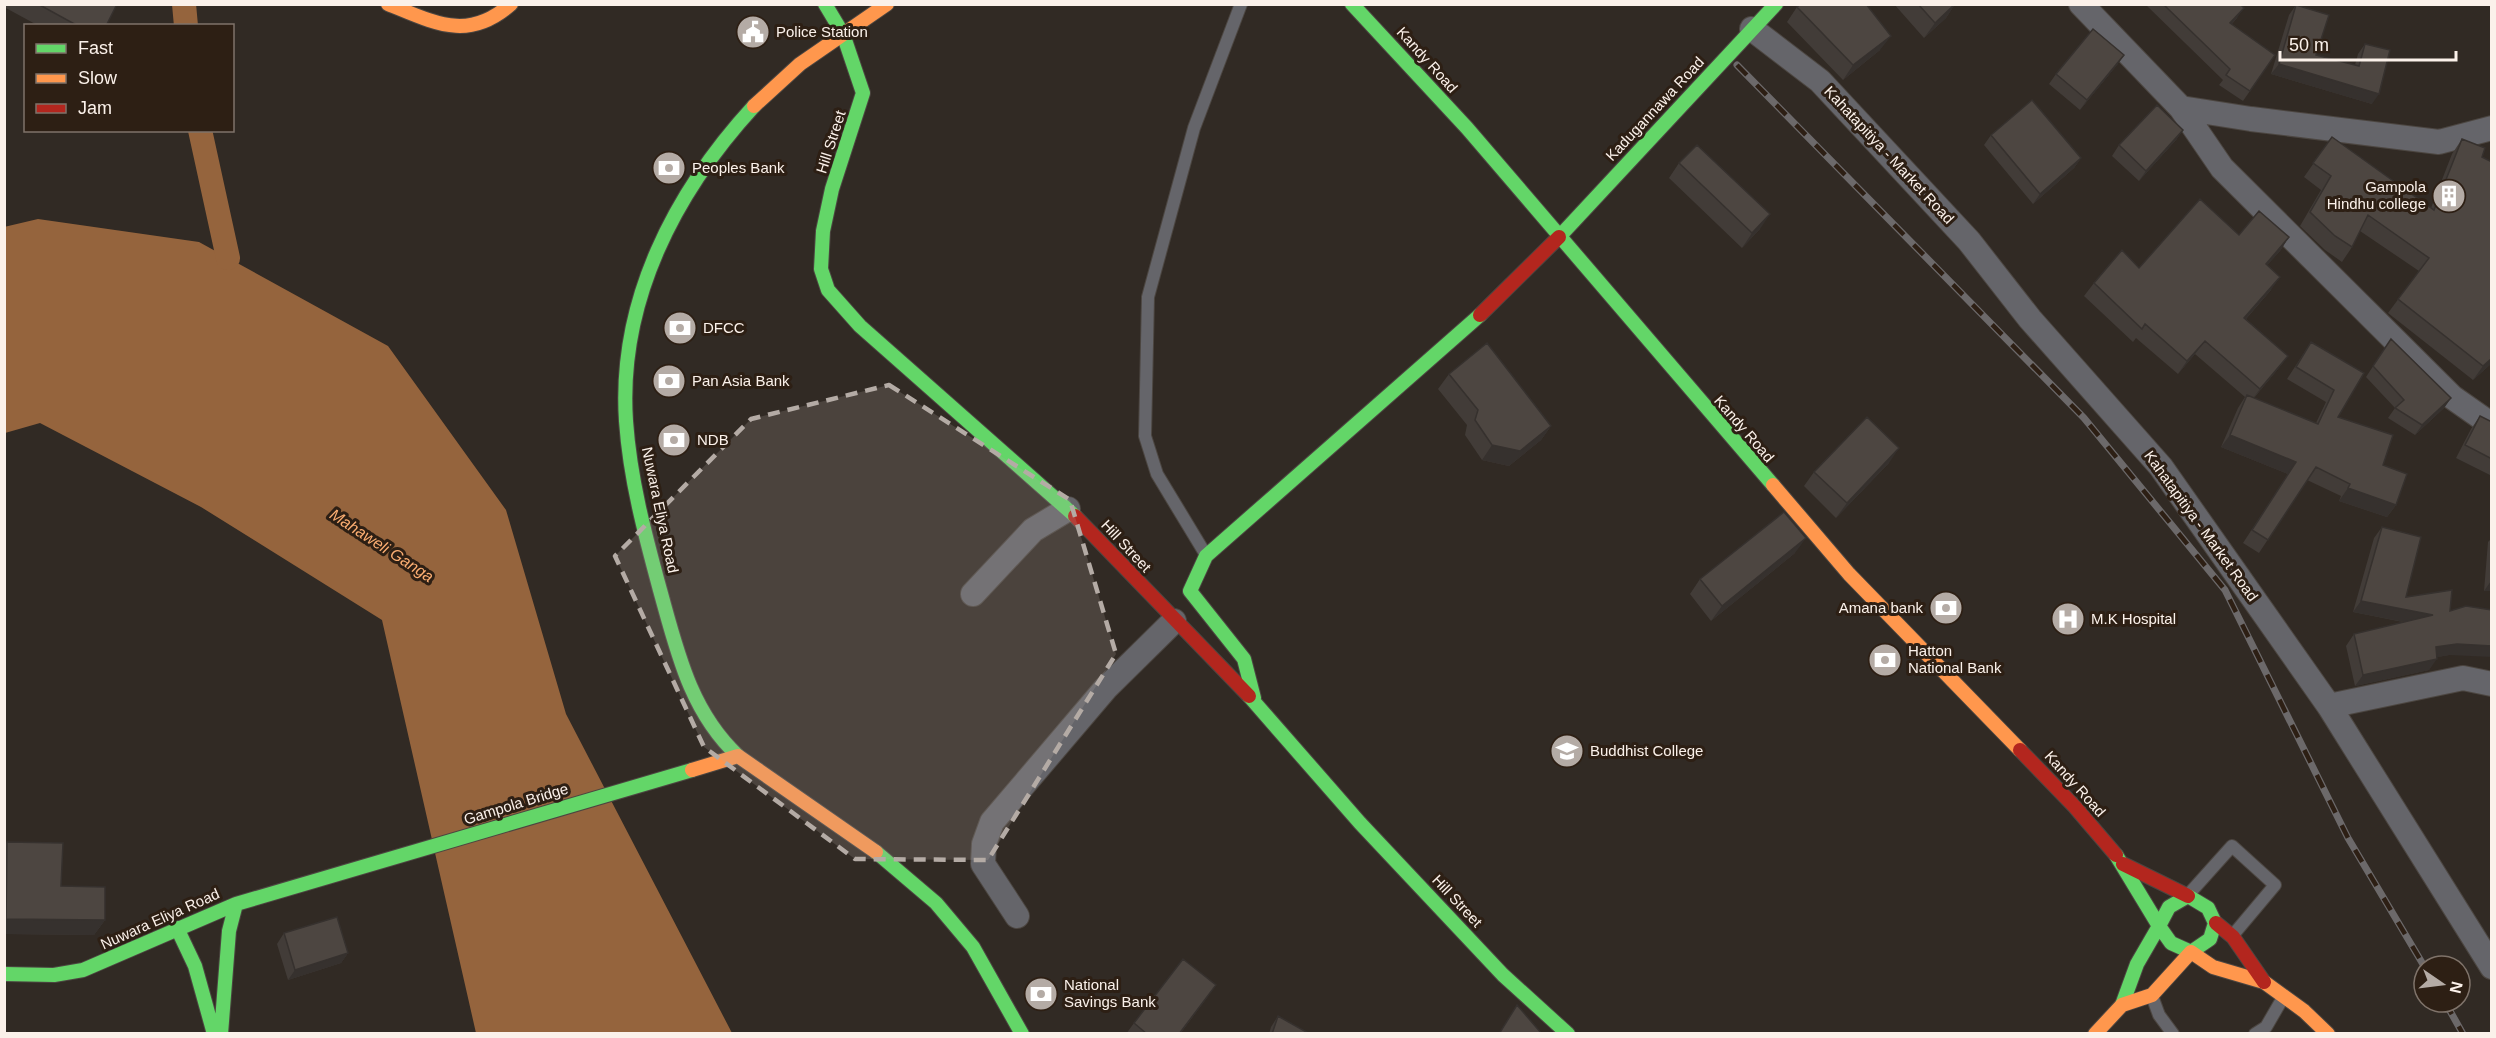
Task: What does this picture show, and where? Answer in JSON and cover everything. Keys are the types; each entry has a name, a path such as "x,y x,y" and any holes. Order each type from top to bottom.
{"main road":[{"path":"388,4 445,27 480,27 511,4"},
{"name":"Hill Street","path":"825,4 843,34 861,82 862,103 853,123 824,223 821,258 824,283 835,301 860,326 1068,509 1174,621 1255,702 1360,823 1503,975 1568,1034"},
{"name":"Nuwara Eliya Road","path":"887,4 796,67 759,102 729,136 687,191 650,270 630,339 626,390 629,448 635,486 654,568 685,670 702,714 718,739 738,756 867,844 936,903 973,947 1022,1034"},
{"name":"Kandy Road","path":"1352,4 1394,46 1467,128 1849,574 2032,761 2123,864 2159,926"},
{"name":"Kadugannawa Road","path":"1206,556 1471,324 1558,237 1776,4"},
{"path":"1206,556 1191,591 1244,659 1255,702"},
{"name":"Gampola Bridge","path":"361,867 738,756"},
{"name":"Kandy Road","path":"2123,864 2188,896"},
{"name":"Nuwara Eliya Road","path":"4,974 58,975 82,971 236,904 361,867"},
{"path":"2095,1034 2122,1005 2130,976 2142,951 2169,907 2177,900 2188,896 2205,905 2214,914 2216,923 2214,933 2208,941 2191,952 2152,995 2122,1005"},
{"path":"221,1034 229,932 236,904"},
{"path":"2216,923 2233,937 2264,982"},
{"path":"2159,926 2163,937 2172,944 2191,952 2213,967 2264,982 2284,995 2328,1034"},
{"path":"177,928 188,944 197,969 206,1012 214,1034"}],"street":[{"path":"2080,4 2181,108 2222,168 2452,397 2492,425"},
{"name":"Kahatapitiya - Market Road","path":"1752,29 1820,81 1970,241 2030,319 2161,467 2329,706 2492,967"},
{"path":"2181,108 2439,142 2492,128"},
{"path":"973,594 1034,530 1068,509"},
{"path":"1017,916 983,864 984,844 992,822 1106,688 1174,621"},
{"path":"2329,706 2463,678 2492,684"}],"lane":[{"path":"1206,556 1157,474 1145,436 1148,297 1194,128 1241,4"},
{"path":"2188,896 2232,846 2248,859 2275,885 2233,937"},
{"path":"2152,995 2159,1016 2173,1034"},
{"path":"2255,1034 2266,1027 2284,995"}],"highlighted area":[{"path":"889,385 1070,500 1116,654 988,860 855,859 704,747 615,556 751,419"}],"water":[{"name":"Mahaweli Ganga","path":"38,219 199,242 388,346 506,510 566,714 732,1033 476,1033 382,620 201,507 40,423 5,433 4,227"}],"building":[{"path":"38,4 117,4 107,24 74,24"},
{"path":"1801,4 1866,4 1891,36 1853,65 1797,7"},
{"path":"1918,4 1955,4 1935,23"},
{"path":"2163,4 2240,4 2244,8 2230,23 2275,55 2250,91 2226,75 2230,69"},
{"path":"2296,5 2329,15 2316,55 2359,66 2365,44 2390,50 2379,94 2279,64"},
{"path":"2093,29 2124,55 2087,100 2056,74"},
{"path":"2032,100 2081,158 2040,194 1991,135"},
{"path":"2157,105 2183,130 2146,171 2119,145"},
{"path":"2332,137 2434,210 2462,139 2485,148 2482,157 2492,162 2492,358 2483,366 2398,299 2429,258 2368,215 2352,247 2335,236 2310,212 2331,176 2313,163"},
{"path":"1697,145 1770,214 1752,233 1679,163"},
{"path":"2200,199 2239,235 2259,211 2289,237 2266,264 2280,277 2244,318 2288,356 2260,389 2205,341 2187,361 2145,324 2142,329 2094,283 2122,250 2139,268"},
{"path":"2391,339 2451,398 2422,425 2395,408 2404,400 2373,366"},
{"path":"2311,342 2364,373 2338,417 2393,435 2383,465 2407,474 2396,505 2348,488 2350,484 2316,467 2268,540 2252,530 2296,462 2230,435 2247,395 2318,424 2334,390 2296,367"},
{"path":"1487,343 1551,426 1520,451 1492,445 1475,420 1478,410 1449,374"},
{"path":"2480,416 2492,422 2492,459 2465,445"},
{"path":"1867,417 1899,448 1847,503 1814,472"},
{"path":"1784,512 1806,538 1722,606 1700,579"},
{"path":"2382,527 2421,537 2406,597 2452,590 2450,611 2466,606 2492,610 2492,646 2457,644 2436,647 2437,659 2363,675 2354,634 2433,615 2361,601"},
{"path":"7,842 63,843 61,886 105,887 105,920 6,919"},
{"path":"337,917 348,953 295,970 284,933"},
{"path":"1183,959 1216,985 1179,1034 1147,1034 1134,1023"},
{"path":"1517,1005 1542,1034 1499,1034"},
{"path":"1278,1016 1310,1034 1272,1034"}],"waterway":[{"path":"184,4 186,24"},
{"path":"200,132 228,258"}],"railway":[{"path":"1737,65 2084,418 2225,590 2348,838 2417,954"},
{"path":"2452,1014 2463,1034"}],"traffic: fast":[{"path":"825,4 843,34 863,93 832,189 823,231 821,269 828,290 860,326 1075,516"},
{"path":"1352,4 1467,128 1773,485"},
{"path":"1559,237 1776,4"},
{"path":"738,756 708,720 687,679 679,657 639,507 628,443 626,377 632,333 642,291 657,251 700,175 725,139 754,106"},
{"path":"1254,698 1244,659 1190,591 1206,556 1480,315"},
{"path":"1249,696 1360,823 1503,975 1568,1034"},
{"path":"4,974 54,975 83,970 236,904 692,770"},
{"path":"876,852 936,903 973,947 1022,1034"},
{"path":"2116,855 2159,926"},
{"path":"2188,896 2208,908 2215,923 2210,939 2191,952 2171,943 2159,926 2169,907 2188,896"},
{"path":"221,1034 229,931 236,904"},
{"path":"2122,1005 2137,964 2159,926"},
{"path":"177,928 195,966 214,1034"}],"traffic: slow":[{"path":"388,4 436,22 466,26 495,16 511,4"},
{"path":"754,106 800,64 887,4"},
{"path":"1773,485 1849,574 2020,750"},
{"path":"692,770 738,756 876,852"},
{"path":"2095,1034 2122,1005 2152,995 2191,952 2213,967 2264,982 2304,1011 2328,1034"}],"traffic: jam":[{"path":"1480,315 1559,237"},
{"path":"1075,516 1249,696"},
{"path":"2020,750 2075,807 2116,855"},
{"path":"2123,864 2188,896"},
{"path":"2216,923 2233,937 2264,982"}],"place":[{"name":"Police Station","path":"753,32"},
{"name":"Peoples Bank","path":"669,168"},
{"name":"Gampola Hindhu college","path":"2449,196"},
{"name":"DFCC","path":"680,328"},
{"name":"Pan Asia Bank","path":"669,381"},
{"name":"NDB","path":"674,440"},
{"name":"Amana bank","path":"1946,608"},
{"name":"M.K Hospital","path":"2068,619"},
{"name":"Hatton National Bank","path":"1885,660"},
{"name":"Buddhist College","path":"1567,751"},
{"name":"National Savings Bank","path":"1041,994"}]}
